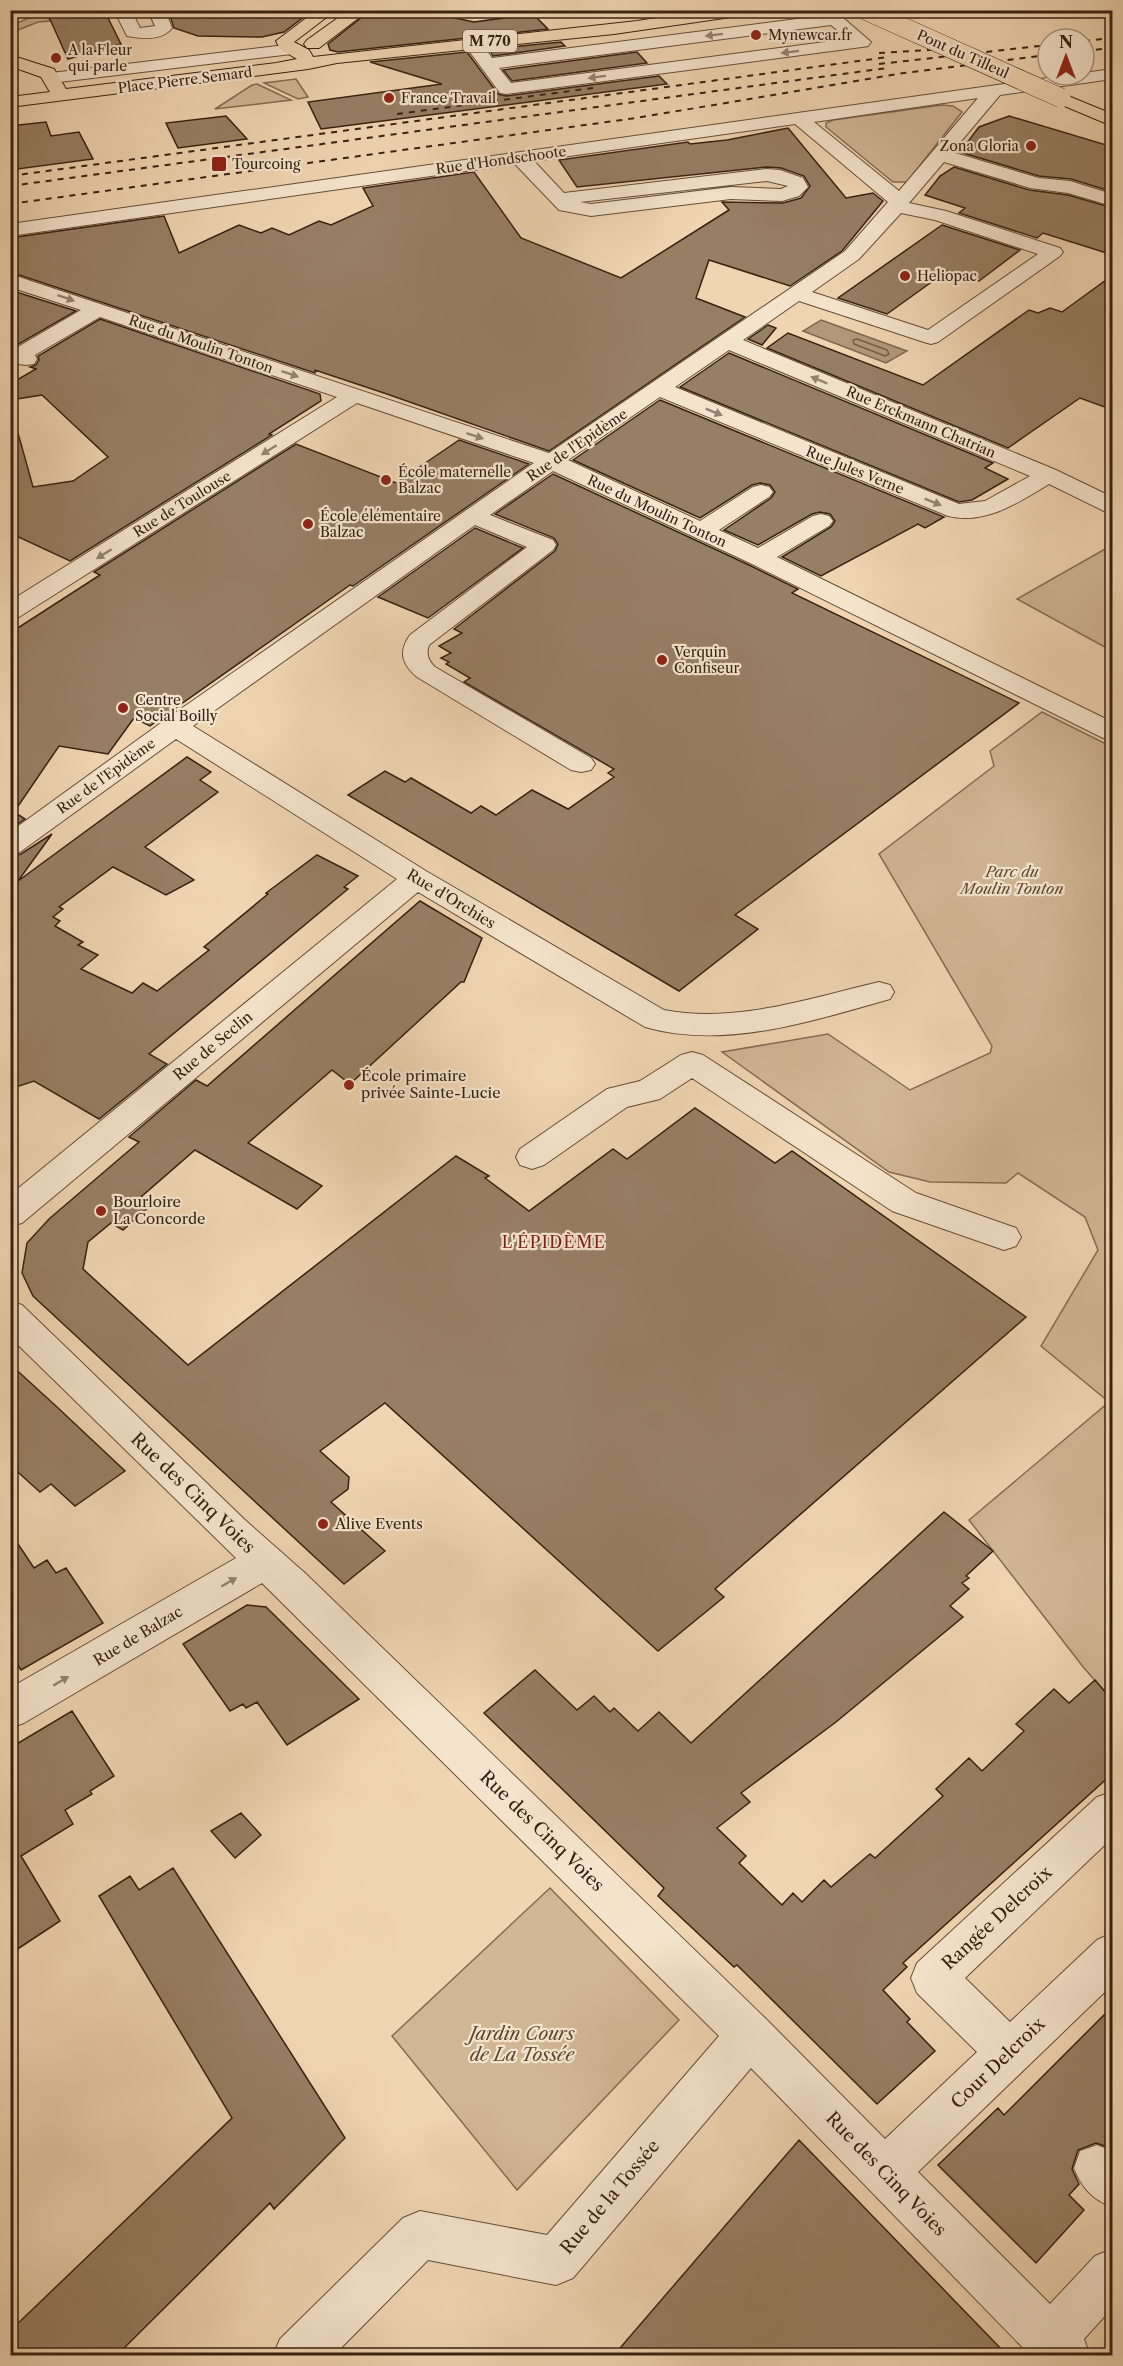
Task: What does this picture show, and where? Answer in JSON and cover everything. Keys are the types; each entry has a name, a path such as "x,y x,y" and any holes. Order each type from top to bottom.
{"main road":[{"path":"308,64 303,54 286,45 285,41 328,10"},
{"path":"294,49 312,44 361,10"},
{"name":"M 770","path":"308,64 392,59 745,10"},
{"name":"Pont du Tilleul","path":"865,10 1113,121"},
{"name":"M 770","path":"308,64 337,58 635,25"},
{"path":"10,60 48,73 61,96"},
{"name":"Place Pierre Semard","path":"61,96 308,64"},
{"path":"10,71 33,79 51,78"},
{"name":"M 770","path":"10,102 61,96"}],"street":[{"path":"122,10 143,50"},
{"path":"156,10 164,28 177,46"},
{"path":"476,48 506,89 861,42 829,15 488,64"},
{"path":"134,32 157,32 164,28"},
{"name":"Place Pierre Semard","path":"51,78 294,49"},
{"name":"Rue d'Hondschoote","path":"10,230 1113,74"},
{"name":"Rue de l'Epidème","path":"10,846 174,726 551,461 660,389 860,248 993,92"},
{"path":"797,294 931,338 1053,252 897,203 800,119"},
{"path":"939,154 1037,184 1070,187 1113,200"},
{"path":"519,157 559,199 570,208 591,210 731,193 782,195 798,187 791,178 767,175 559,199"},
{"name":"Rue du Moulin Tonton","path":"10,280 551,461 759,558 1113,732"},
{"path":"26,359 24,353 98,309"},
{"name":"Rue Erckmann Chatrian","path":"728,342 1048,475 1113,506"},
{"name":"Rue Jules Verne","path":"660,389 956,511 988,510 1048,475"},
{"name":"Rue de Toulouse","path":"10,612 354,396"},
{"path":"701,531 761,492"},
{"path":"473,516 544,545 419,640 414,651 417,663 426,672 581,764"},
{"path":"759,558 821,521"},
{"name":"Rue d'Orchies","path":"174,726 416,878 644,1013 670,1023 702,1026 744,1023 879,992"},
{"name":"Rue de Seclin","path":"10,1214 416,878"},
{"path":"670,1023 665,1046 904,1202 1004,1237"},
{"path":"532,1157 618,1097 649,1091 692,1063"},
{"name":"Rue des Cinq Voies","path":"10,1315 750,2035 1058,2348"},
{"name":"Rue de Balzac","path":"10,1710 265,1561"},
{"name":"Rangée Delcroix","path":"1009,2052 933,1978 1113,1812"},
{"name":"Cour Delcroix","path":"885,2172 1113,1954"},
{"name":"Rue de la Tossée","path":"297,2355 420,2235 556,2261 750,2035"},
{"path":"1058,2348 1113,2273"}],"green space":[{"path":"10,11 57,11 59,14 48,15 50,21 38,22 18,30 11,26 31,17 24,13 11,18"},
{"path":"296,79 308,97 298,99 264,83"},
{"path":"257,84 291,100 215,109 252,85"},
{"path":"942,105 953,106 962,112 907,182 893,182 826,127 826,123 833,120"},
{"path":"1112,545 1112,651 1017,599"},
{"name":"Parc du Moulin Tonton","path":"1042,712 1112,747 1112,1700 1084,1668 969,1520 1109,1402 1041,1346 1098,1250 1085,1217 1018,1173 1006,1183 930,1182 889,1172 722,1052 828,1034 910,1090 990,1053 992,1046 879,854 994,766 990,751"},
{"name":"Jardin Cours de La Tossée","path":"550,1888 679,2020 517,2190 392,2036"}],"water":[{"path":"821,320 907,351 886,363 803,331"}],"building":[{"path":"57,10 104,10 121,44 68,59 48,15 59,14"},
{"path":"168,10 313,10 284,32 262,37 198,36 174,28"},
{"path":"371,10 417,10 474,22 533,14 548,29 338,52 330,50 328,44"},
{"path":"561,42 565,46 493,56 489,49"},
{"path":"467,52 498,94 506,96 659,76 667,84 321,129 308,102 442,84 370,62"},
{"path":"637,52 647,63 512,81 503,70"},
{"path":"226,116 247,139 178,148 166,123"},
{"name":"Zona Gloria","path":"1009,116 1113,147 1113,192 1071,179 1039,176 960,152 979,127"},
{"path":"46,122 51,136 79,132 93,159 10,170 10,126"},
{"path":"788,128 846,198 873,193 883,201 842,251 790,286 709,260 696,298 745,317 549,451 315,370 315,373 10,272 10,238 164,216 179,253 239,225 261,233 272,228 289,235 319,221 331,225 373,206 363,188 474,172 521,238 621,278 729,210 722,202 783,203 801,198 810,186 804,176 781,168 767,167 577,187 559,160 688,142 690,144 727,140"},
{"path":"954,167 1029,190 1068,195 1113,208 1113,255 1043,233 1037,238 959,213 965,208 925,195 940,176"},
{"name":"Heliopac","path":"942,225 1020,250 979,281 947,271 887,314 838,298"},
{"path":"1113,275 1113,410 1080,398 1008,448 767,348 788,333 923,385 1029,310 1038,313 1050,308 1062,312"},
{"path":"10,290 76,311 15,346 11,354 14,361 10,360"},
{"path":"100,319 320,394 321,401 269,434 272,435 70,561 10,533 10,434 18,433 33,487 73,481 108,457 42,395 10,400 10,384 36,369 30,367 36,365 39,360 38,356"},
{"path":"768,325 776,328 762,345 748,339"},
{"path":"729,353 993,463 985,468 1008,479 972,500 959,502 680,387"},
{"path":"660,400 944,517 925,528 918,524 821,576 782,557 831,527 835,521 830,514 820,512 812,514 758,545 724,530 771,498 775,492 770,485 760,483 752,485 700,518 573,460"},
{"path":"459,440 529,464 353,586 350,585 150,726 134,718 108,754 59,746 14,812 25,819 10,829 10,633 100,575 94,572 296,444 396,483"},
{"path":"553,474 798,589 792,593 1019,703 735,915 758,929 679,991 348,795 385,771 405,782 411,778 471,813 481,806 496,815 532,790 568,809 614,777 608,773 614,769 464,682 470,678 446,664 449,662 441,658 451,653 439,646 462,633 454,629 555,551 558,544 554,538 495,514"},
{"path":"475,528 523,548 428,618 378,597"},
{"path":"187,757 211,772 200,780 218,792 145,847 194,880 166,895 113,867 59,907 63,909 53,917 60,921 55,926 83,942 78,945 98,955 81,969 132,993 143,983 157,991 209,950 204,947 268,894 266,893 317,855 358,876 344,887 348,889 149,1054 167,1064 99,1119 34,1081 10,1089 10,857 21,854 52,834 18,881"},
{"path":"420,901 482,938 464,982 461,982 350,1084 332,1070 248,1143 322,1186 297,1209 195,1150 141,1197 152,1204 123,1230 111,1223 88,1242 83,1269 188,1365 456,1156 489,1176 485,1178 529,1211 613,1149 627,1159 695,1108 775,1163 792,1151 1026,1317 715,1589 724,1597 658,1651 385,1403 320,1451 349,1477 348,1489 331,1502 385,1551 344,1584 33,1296 22,1273 27,1243 49,1219 139,1142 129,1137 196,1080 207,1086"},
{"path":"10,1364 125,1471 75,1506 51,1484 40,1492 10,1465"},
{"path":"944,1512 993,1551 966,1576 969,1578 962,1583 969,1589 950,1606 963,1617 836,1722 741,1793 750,1802 717,1828 746,1856 739,1863 782,1905 793,1893 802,1902 824,1880 831,1887 870,1854 875,1858 943,1796 936,1789 969,1758 982,1771 1024,1731 1016,1724 1054,1689 1069,1703 1095,1680 1113,1701 1113,1773 903,1963 907,1967 883,1990 910,2019 907,2022 935,2051 877,2104 737,1965 734,1967 658,1896 664,1888 484,1713 535,1670 577,1710 594,1696 610,1712 614,1708 638,1731 659,1712 691,1743"},
{"path":"10,1532 34,1568 47,1560 56,1573 66,1568 103,1623 21,1670 10,1653"},
{"path":"247,1605 266,1607 359,1699 287,1745 257,1702 246,1708 243,1704 230,1711 183,1644"},
{"path":"72,1711 114,1776 90,1791 92,1794 65,1810 73,1824 21,1856 60,1921 10,1954 10,1748"},
{"path":"241,1813 261,1835 235,1858 211,1831"},
{"path":"173,1868 345,2138 274,2209 270,2203 117,2355 10,2355 10,2331 232,2118 99,1896 130,1876 139,1890"},
{"path":"1113,2006 1113,2149 1096,2143 1078,2150 1072,2169 1079,2184 1069,2195 1084,2210 1036,2263 938,2165 998,2108 1004,2115"},
{"path":"799,2140 1007,2355 614,2355"}],"railway":[{"path":"1096,40 1112,38"},
{"path":"879,64 1036,46"},
{"path":"1096,50 1112,48"},
{"path":"879,53 945,49"},
{"path":"10,204 636,118 904,73 1036,56"},
{"path":"10,176 888,57"},
{"path":"10,186 887,68"},
{"path":"397,114 593,88"}],"place":[{"name":"Mynewcar.fr","path":"756,35"},
{"name":"A la Fleur qui parle","path":"56,58"},
{"name":"France Travail","path":"389,98"},
{"name":"Zona Gloria","path":"1031,146"},
{"name":"Tourcoing","path":"219,164"},
{"name":"Heliopac","path":"905,276"},
{"name":"École maternelle Balzac","path":"386,480"},
{"name":"École élémentaire Balzac","path":"308,524"},
{"name":"Verquin Confiseur","path":"662,660"},
{"name":"Centre Social Boilly","path":"123,708"},
{"name":"École primaire privée Sainte-Lucie","path":"349,1085"},
{"name":"Bourloire La Concorde","path":"101,1211"},
{"name":"Alive Events","path":"323,1524"}],"district":[{"name":"L'ÉPIDÈME","path":"554,1242"}]}
